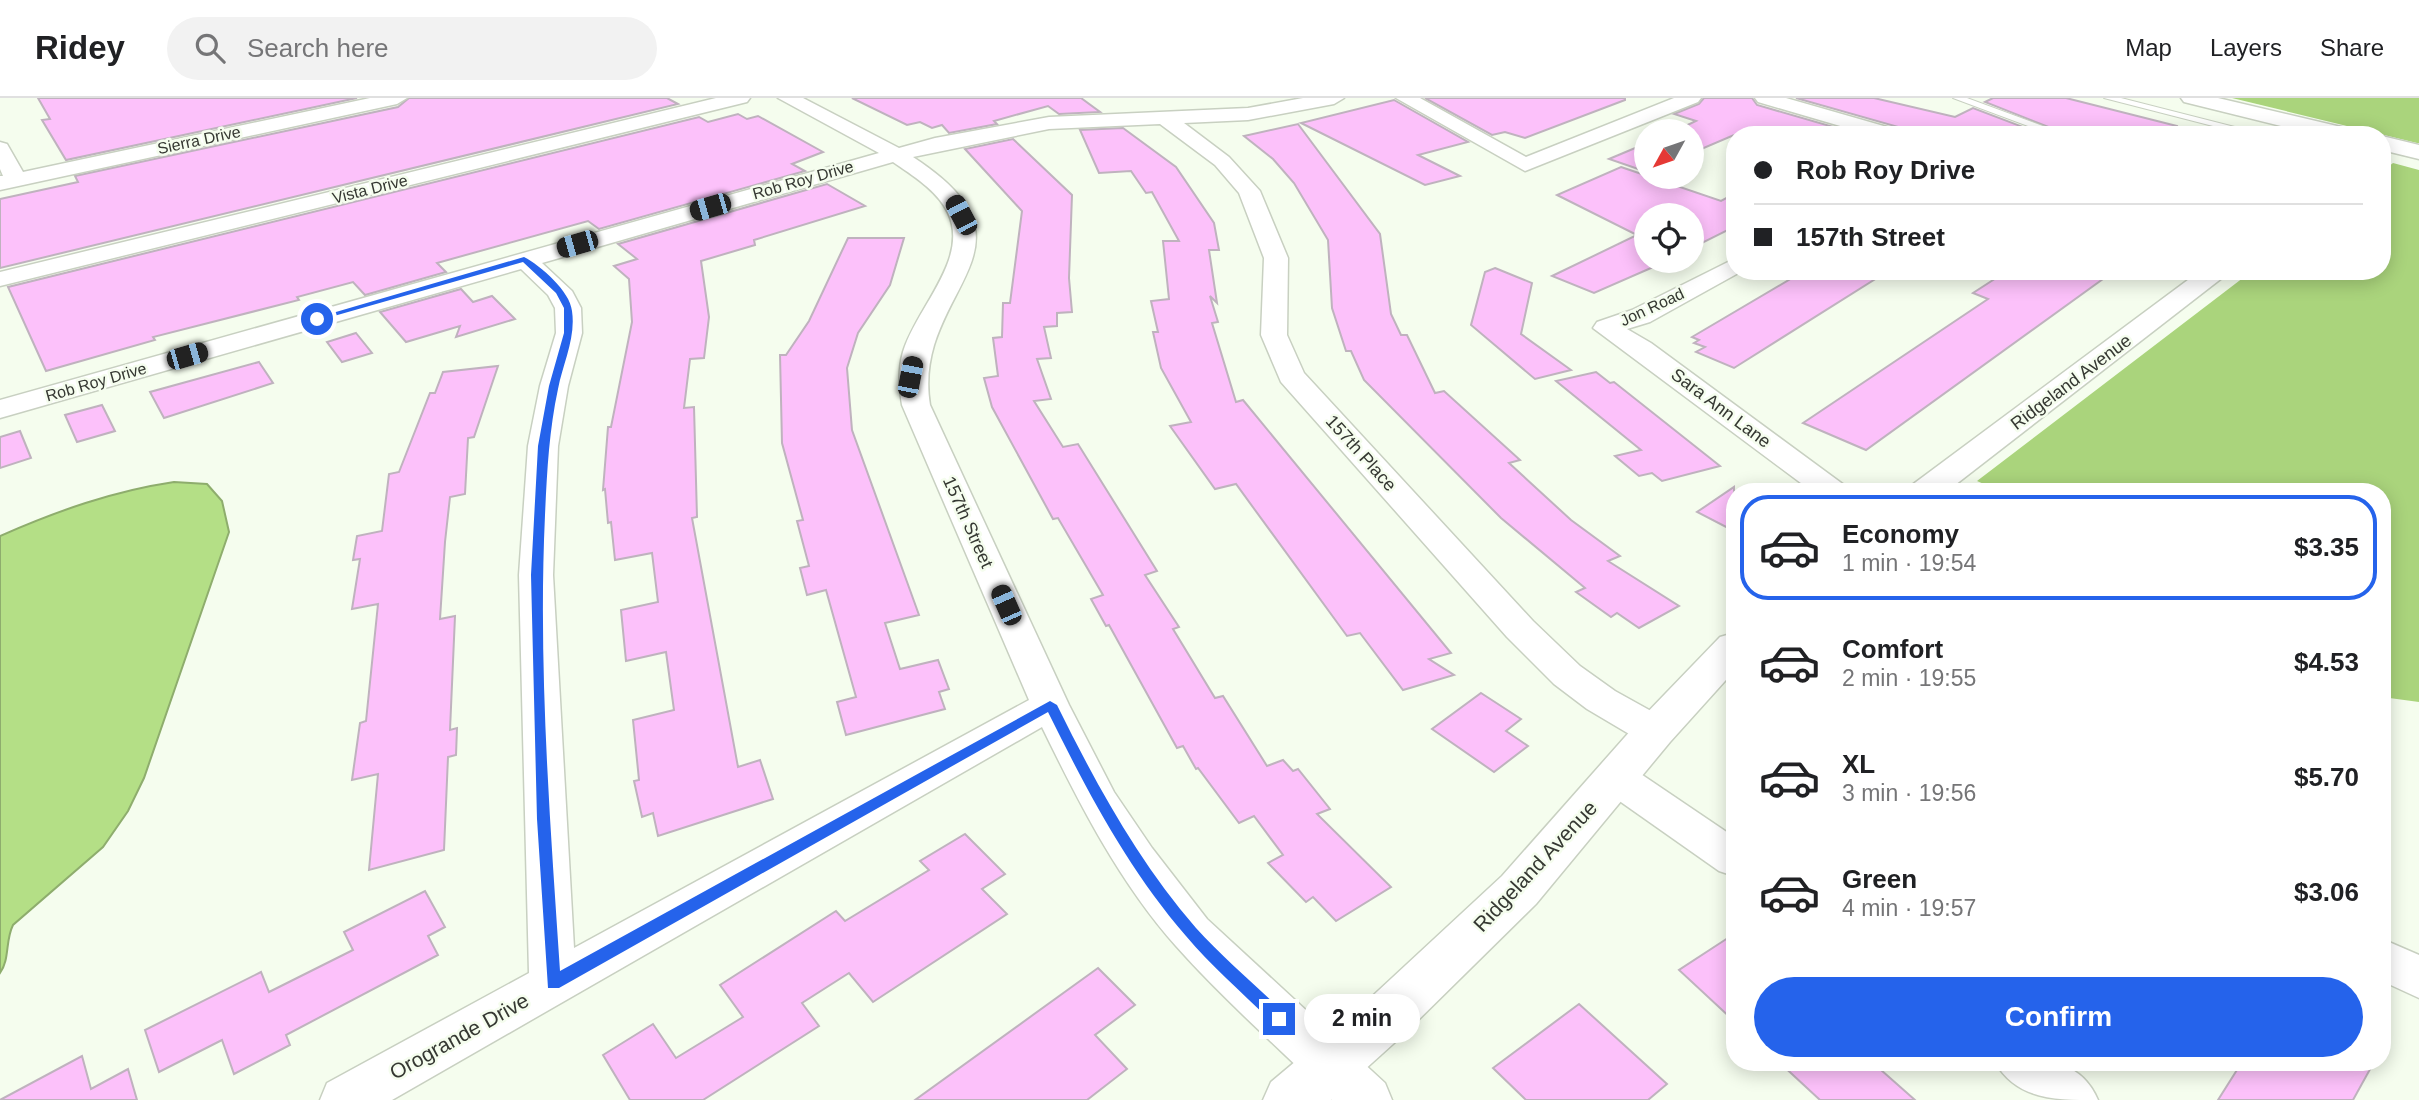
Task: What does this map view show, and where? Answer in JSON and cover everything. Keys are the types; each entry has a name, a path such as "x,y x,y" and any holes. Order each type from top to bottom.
{"street":[{"name":"Sierra Drive","path":"8,181 397,98"},
{"name":"Vista Drive","path":"0,279 740,98"},
{"name":"157th Street","path":"788,98 921,169 952,199 966,230 955,272 916,346 910,377 916,405 1050,705 1098,800 1136,860 1191,932 1367,1100"},
{"name":"Rob Roy Drive","path":"0,409 893,155 1020,127 1076,121 1166,119 1193,108 1287,109 1334,98"},
{"path":"1406,98 1525,164 1691,98"},
{"path":"1765,98 1863,126"},
{"path":"2191,98 2308,126"},
{"name":"157th Place","path":"1166,119 1222,161 1249,191 1276,258 1274,335 1291,376 1520,629 1567,675 1601,701 1655,731"},
{"path":"2391,146 2419,152"},
{"path":"0,148 8,181"},
{"path":"524,260 559,291 568,308 569,333 554,386 543,446 536,575 544,819 553,983"},
{"name":"Jon Road","path":"1606,328 1641,316 1726,270"},
{"name":"Ridgeland Avenue","path":"1936,483 2206,280"},
{"name":"Sara Ann Lane","path":"1606,328 1641,349 1821,483"},
{"name":"Ridgeland Avenue","path":"1291,1100 1519,890 1655,731 1726,655"},
{"name":"Orogrande Drive","path":"345,1100 1050,705"},
{"path":"1615,777 1726,845"},
{"path":"2391,963 2419,978"},
{"path":"2033,1071 2073,1100"}],"lane":[{"path":"1958,98 1978,100 2037,126"},
{"path":"2109,98 2224,126"}],"shaded area":[{"path":"2232,98 2419,98 2419,143 2391,137 2391,126 2347,126"},
{"path":"2391,165 2419,170 2419,702 2391,698 2391,483 1977,481 2240,280 2391,280"},
{"path":"174,482 207,484 222,501 229,532 144,778 128,811 103,847 13,925 0,973 0,536 86,503"}],"building":[{"path":"38,98 357,98 66,160 42,120 50,119"},
{"path":"409,98 667,98 678,104 0,268 0,199 78,182 75,176 398,107"},
{"path":"852,98 1081,98 1100,112 1059,114 1048,106 994,121 997,124 949,133 942,125 932,128 920,122 907,125"},
{"path":"1425,98 1625,100 1525,138 1505,132 1492,135"},
{"path":"1704,98 1752,98 1757,105 1830,126 1726,126 1726,138 1704,148 1704,119 1690,119 1674,114 1699,104"},
{"path":"1796,98 1874,98 1955,117 1973,108 2020,126 1895,126"},
{"path":"1993,98 2066,98 2177,126 2046,126 1985,102"},
{"path":"1394,100 1468,142 1418,155 1460,176 1425,185 1301,123"},
{"path":"738,114 747,119 758,116 823,152 792,164 805,171 599,229 588,221 437,263 446,272 365,295 353,282 297,297 299,300 153,337 155,340 46,371 8,287 699,117 708,122"},
{"path":"1298,124 1380,234 1391,314 1401,335 1407,335 1435,393 1444,391 1520,460 1509,463 1571,520 1620,556 1608,561 1679,606 1639,628 1617,613 1611,617 1576,592 1585,588 1501,518 1364,380 1351,351 1346,351 1332,308 1328,240 1294,183 1273,159 1244,136"},
{"path":"1123,128 1176,167 1214,223 1219,250 1209,250 1217,303 1210,296 1218,322 1212,323 1236,402 1243,400 1451,653 1429,659 1454,675 1403,690 1360,633 1347,636 1236,484 1215,489 1170,426 1191,422 1161,368 1153,332 1158,332 1151,301 1169,299 1163,241 1179,241 1152,192 1146,193 1131,171 1099,173 1080,130"},
{"path":"1013,139 1072,195 1069,278 1072,312 1057,313 1057,326 1044,327 1051,358 1037,359 1051,399 1034,401 1063,447 1078,444 1157,571 1145,575 1179,627 1173,629 1215,698 1223,696 1267,766 1283,760 1293,771 1298,769 1330,809 1317,814 1391,887 1336,921 1313,897 1306,902 1268,863 1283,855 1254,816 1239,823 1198,768 1196,769 1183,746 1177,748 1109,625 1106,626 1091,599 1103,595 1058,518 1053,519 992,407 984,378 998,376 993,338 1002,337 1003,303 1010,303 1022,211 965,149"},
{"path":"1634,148 1634,168 1609,159"},
{"path":"1621,167 1634,171 1634,189 1686,189 1721,201 1726,198 1726,231 1704,242 1704,203 1634,203 1634,234 1557,195"},
{"path":"827,184 865,206 754,240 755,245 701,261 709,317 704,358 690,359 684,408 694,407 697,517 692,518 738,767 760,760 773,799 658,836 653,813 642,817 634,781 639,780 633,720 674,710 666,652 626,661 621,610 658,602 652,553 615,560 611,522 608,523 605,489 603,490 608,427 611,427 632,322 629,279 614,266 637,259 618,244"},
{"path":"1634,236 1634,273 1640,273 1594,293 1552,276"},
{"path":"848,238 904,238 890,285 858,333 847,368 852,430 919,615 885,623 900,669 938,660 949,689 939,692 945,709 846,735 837,702 856,697 826,590 807,595 800,568 809,566 797,521 803,520 782,443 780,355 786,355 809,321"},
{"path":"1495,268 1532,283 1521,334 1571,370 1535,379 1471,325 1485,272"},
{"path":"1789,280 1874,280 1734,368 1696,352 1705,347 1694,343 1699,340 1692,337"},
{"path":"1993,280 2102,280 1866,450 1803,423 1988,299 1973,293"},
{"path":"461,289 473,302 492,296 515,319 456,337 460,326 406,342 380,312"},
{"path":"356,333 372,353 342,362 327,342"},
{"path":"259,362 273,383 164,418 150,392"},
{"path":"498,366 474,437 468,438 465,494 450,497 440,619 455,616 450,730 457,728 456,755 448,757 444,850 369,870 378,774 352,780 360,723 366,721 378,604 352,609 360,559 353,560 357,536 382,531 389,474 399,472 430,393 435,393 443,372"},
{"path":"1596,372 1610,383 1614,382 1720,466 1662,481 1652,473 1639,476 1615,456 1641,450 1556,381"},
{"path":"102,405 115,431 77,442 65,415"},
{"path":"20,431 31,458 0,468 0,437"},
{"path":"1726,492 1726,527 1697,512"},
{"path":"1481,693 1521,719 1506,731 1528,746 1494,772 1432,729"},
{"path":"965,834 1005,874 982,889 1007,914 873,1002 849,973 802,1003 819,1026 703,1100 630,1100 603,1055 653,1024 676,1058 743,1017 720,985 836,911 845,921 929,870 920,861"},
{"path":"425,891 445,927 428,936 438,955 286,1035 290,1045 234,1074 222,1040 159,1072 145,1030 261,972 269,992 353,950 344,932"},
{"path":"1726,939 1726,1014 1679,970"},
{"path":"1098,968 1135,1005 1095,1035 1127,1069 1087,1100 915,1100"},
{"path":"1579,1004 1667,1084 1648,1100 1526,1100 1493,1068"},
{"path":"82,1056 91,1089 128,1069 137,1100 0,1100"},
{"path":"1789,1071 1882,1071 1915,1100 1820,1100"},
{"path":"2236,1071 2369,1071 2353,1100 2218,1100"}],"route":[{"path":"317,319 524,260 559,291 568,308 569,333 554,386 543,446 536,575 544,819 553,983 1050,705 1098,800 1136,860 1191,932 1279,1019"}]}
